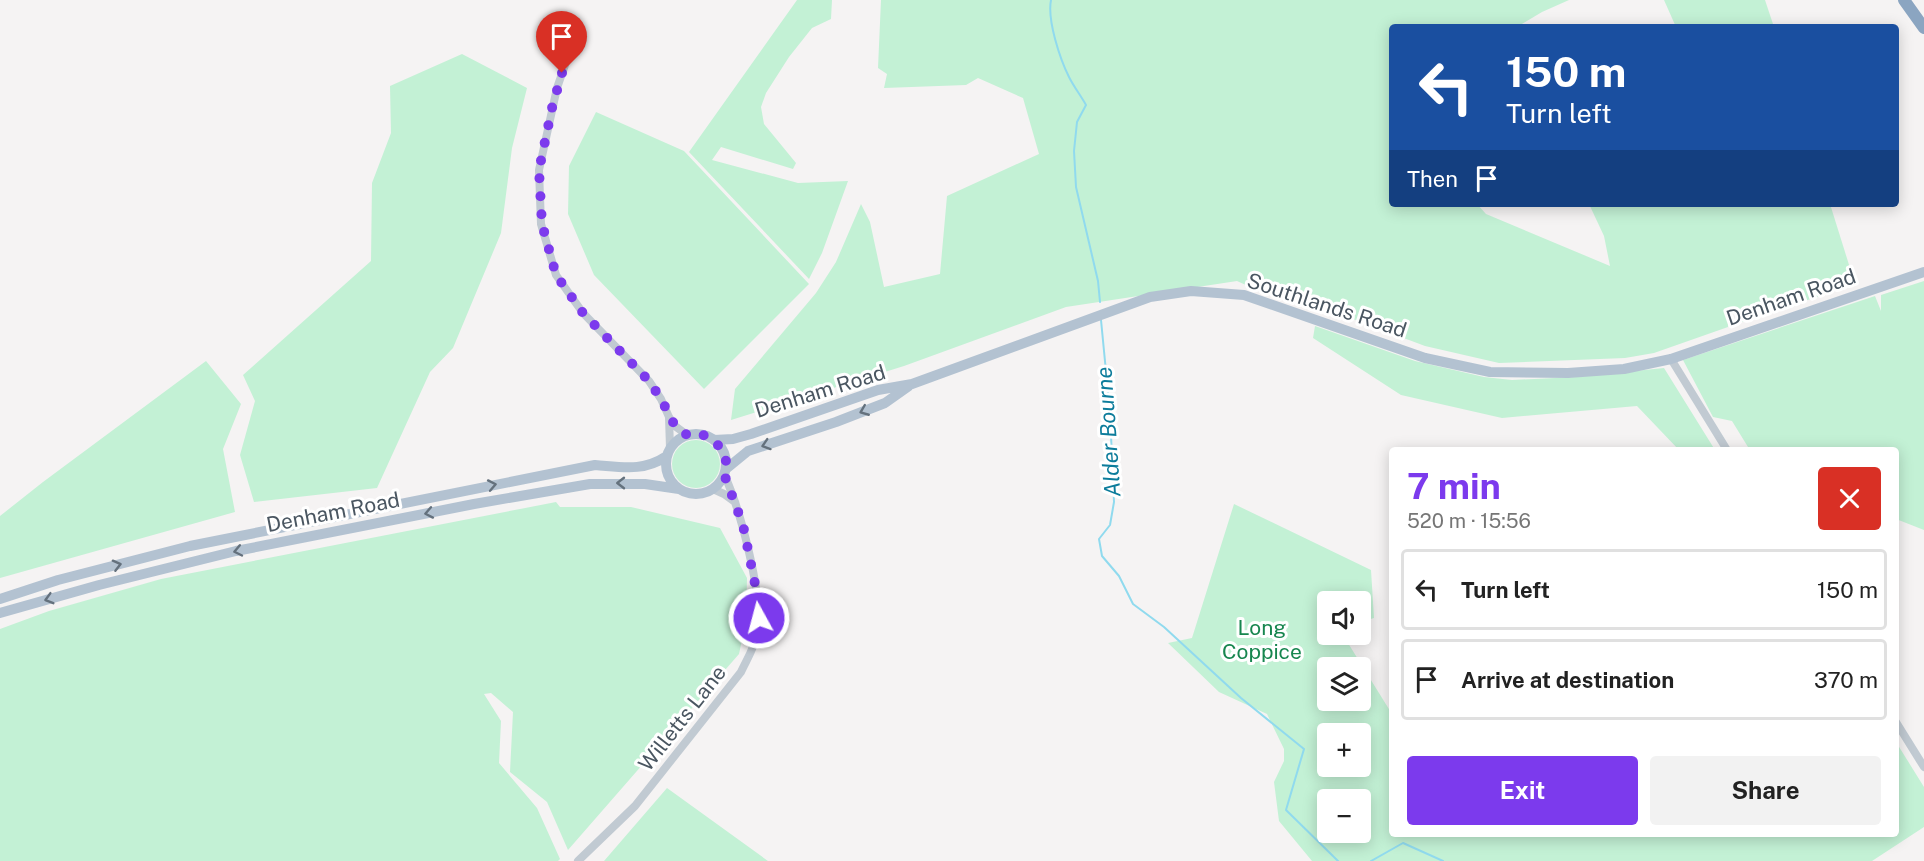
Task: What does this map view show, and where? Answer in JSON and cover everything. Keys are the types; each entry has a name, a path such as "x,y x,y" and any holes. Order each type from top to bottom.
{"highway":[{"path":"1904,0 1924,28"}],"main road":[{"name":"Denham Road","path":"1671,359 1924,272"},
{"name":"Southlands Road","path":"912,384 1150,297 1191,291 1244,295 1425,358 1490,372 1568,374 1624,369 1671,359"},
{"name":"Denham Road","path":"714,440 733,439 751,434 878,390 912,384"},
{"name":"Denham Road","path":"725,471 748,451 836,423 885,403 912,384"},
{"path":"698,434 714,440 724,453 725,471 720,482 705,493 696,494 679,489 668,475 666,466 668,452 677,440 687,435 698,434"},
{"name":"Denham Road","path":"0,599 58,580 190,546 595,465 645,467 656,464 668,452"},
{"name":"Denham Road","path":"0,614 99,585 236,551 474,504 590,484 645,484 679,489"}],"street":[{"path":"573,42 557,88 539,170 542,224 556,275 583,313 649,381 669,417 680,431 687,435"},
{"path":"1671,359 1725,447"},
{"path":"668,452 669,417"},
{"name":"Willetts Lane","path":"578,861 635,806 741,672 752,649 759,618 755,584 743,525 725,471"},
{"path":"713,489 735,502"},
{"path":"1899,727 1924,767"}],"green space":[{"path":"797,0 832,0 831,19 812,28 789,57 766,93 761,107 764,124 796,163 793,169 721,147 712,160 798,183 848,181 822,253 809,279 689,152"},
{"path":"881,0 1569,0 1522,24 1389,24 1389,207 1480,207 1486,214 1610,266 1604,236 1590,207 1831,207 1855,284 1742,322 1738,314 1728,308 1728,327 1654,353 1625,358 1499,363 1425,346 1321,307 1279,286 1248,286 1237,281 1066,307 904,366 731,420 735,389 816,293 836,262 861,204 870,222 884,287 940,274 947,196 1039,154 1023,98 978,78 966,85 884,88 887,74 878,68"},
{"path":"1664,0 1765,0 1773,24 1675,24"},
{"path":"462,54 527,88 512,148 501,233 453,348 430,372 377,488 254,502 240,455 255,401 243,375 371,261 372,183 391,133 390,86"},
{"path":"596,112 684,151 809,284 704,389 594,275 568,214 569,166"},
{"path":"1924,281 1924,530 1899,520 1899,447 1748,447 1732,421 1713,417 1683,360 1875,296 1881,311 1881,295"},
{"path":"1315,326 1415,361 1484,377 1512,380 1576,377 1664,368 1713,447 1676,447 1637,406 1502,418 1401,395 1313,338"},
{"path":"206,361 241,404 223,449 235,512 0,578 0,516"},
{"path":"696,440 713,447 720,464 713,481 696,488 679,481 672,464 679,447"},
{"path":"556,502 560,507 631,507 720,528 747,578 746,621 739,654 568,850 547,802 510,772 513,712 491,693 484,694 501,721 499,763 537,808 560,859 558,861 0,861 0,629 49,611 161,579"},
{"name":"Long Coppice","path":"1234,504 1371,570 1374,618 1371,619 1371,591 1317,591 1317,645 1349,645 1357,657 1317,657 1317,711 1371,711 1371,680 1389,709 1389,837 1899,837 1899,747 1924,787 1924,827 1872,861 1312,861 1279,821 1274,782 1284,761 1284,749 1267,714 1219,692 1168,643 1192,638"},
{"path":"667,788 768,861 604,861"}],"waterway":[{"name":"Alder Bourne","path":"1051,0 1051,18 1058,50 1069,77 1086,105 1077,122 1074,151 1076,187 1098,281 1100,302"},
{"name":"Alder Bourne","path":"1101,320 1110,413 1114,502 1110,525 1099,539 1102,556 1119,576 1133,604 1164,627 1241,698 1304,749 1286,810 1338,861"},
{"name":"Alder Bourne","path":"1371,861 1403,843 1443,861"}],"route":[{"path":"562,73 539,170 542,224 556,275 583,313 649,381 675,426 687,435 707,436 720,446 726,460 724,474 743,525 755,584 759,618"}]}
